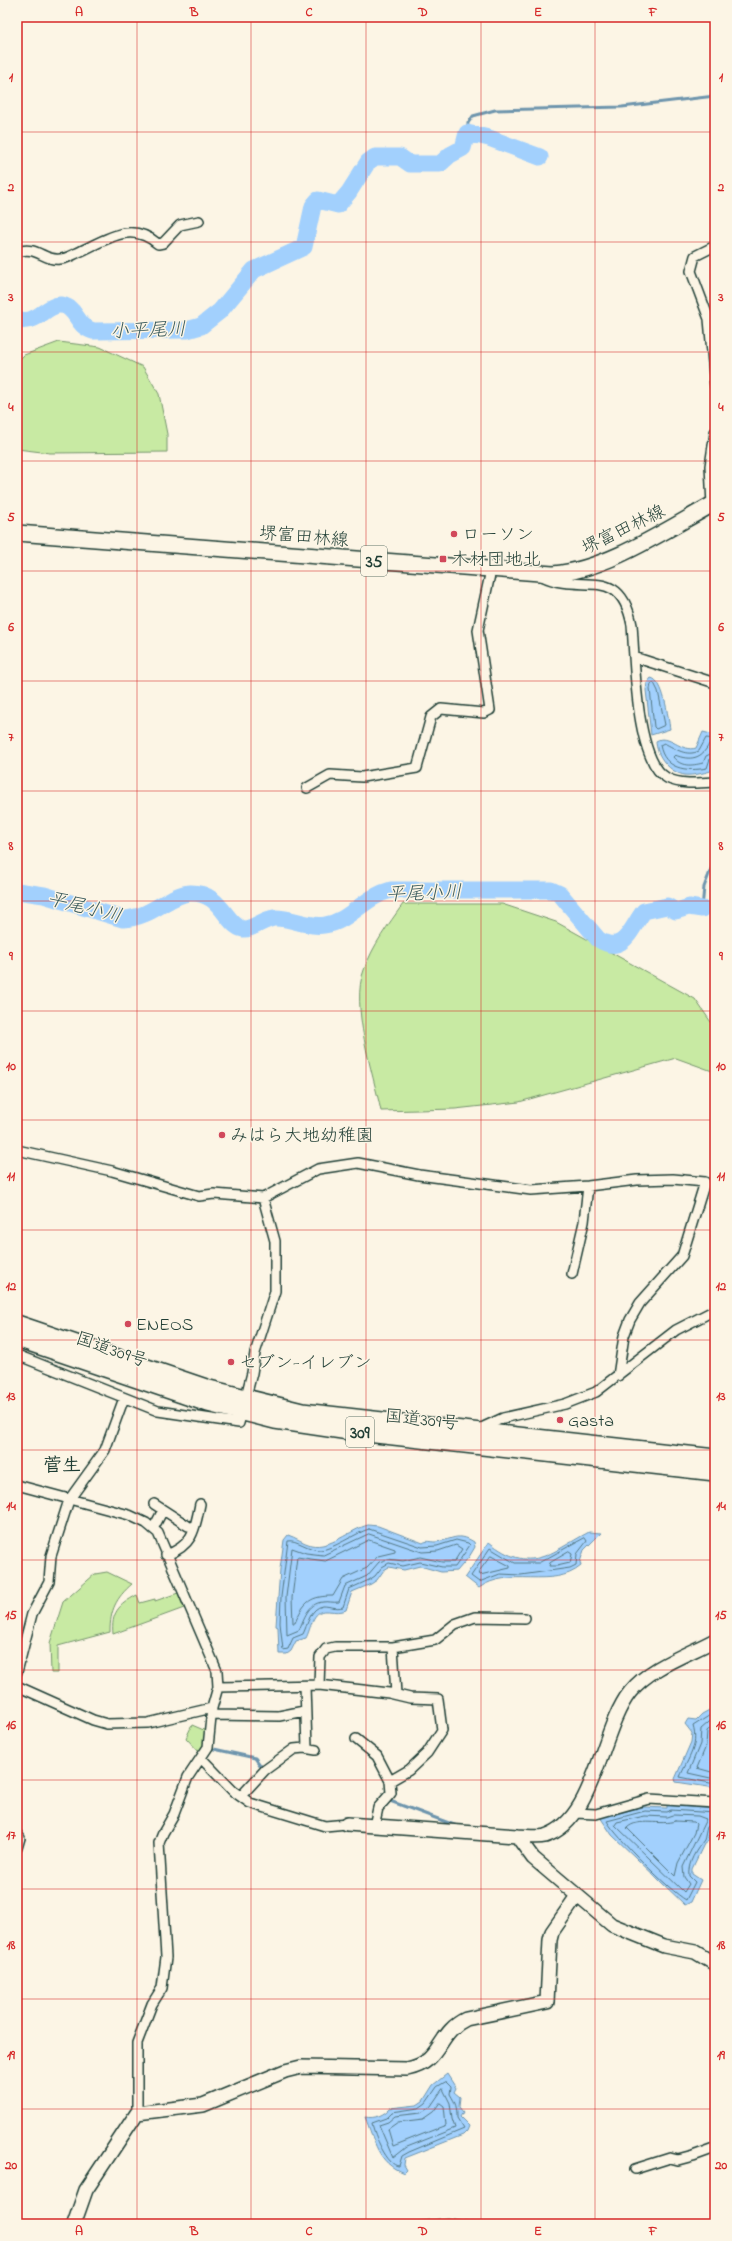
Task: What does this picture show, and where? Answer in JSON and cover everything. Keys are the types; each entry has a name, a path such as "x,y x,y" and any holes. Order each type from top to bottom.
{"highway":[{"name":"国道309号","path":"17,1324 209,1389 282,1422 715,1472"},
{"name":"国道309号","path":"17,1338 200,1401 715,1458"}],"main road":[{"name":"堺富田林線","path":"17,533 491,570 536,573 569,573 600,564 713,504"}],"street":[{"path":"17,252 29,249 40,253 51,260 62,259 114,236 128,232 142,233 158,244 164,243 180,225 199,221"},
{"path":"715,246 695,256 692,271 709,319 715,386"},
{"path":"713,504 710,466 715,432"},
{"path":"307,788 330,775 362,777 417,768 431,717 436,712 441,710 484,713 490,710 478,630 491,570"},
{"path":"536,573 553,582 603,585 614,590 623,598 629,609 642,730 647,754 654,768 667,778 679,782 715,782"},
{"path":"634,657 715,683"},
{"path":"17,1150 112,1171 199,1196 214,1194 263,1198 318,1169 358,1163 419,1175 531,1190 588,1186 637,1180 673,1179 705,1182 682,1256 640,1303 630,1320 624,1336 618,1376"},
{"path":"572,1274 584,1222 588,1186"},
{"path":"17,1355 158,1411 239,1423 255,1353 275,1291 275,1241 263,1198"},
{"path":"475,1432 482,1426 503,1418 565,1404 596,1392 676,1330 715,1310"},
{"path":"17,1672 32,1614 49,1582 52,1556 69,1500 105,1450 124,1398"},
{"path":"17,1485 129,1515 158,1533 166,1555 217,1671 218,1687 212,1712 208,1747 188,1777 174,1814 163,1833 160,1843 166,1957 162,1988 152,2004 137,2043 137,2113 86,2190 74,2224"},
{"path":"154,1504 188,1526"},
{"path":"166,1555 179,1551 188,1542 195,1528 200,1504"},
{"path":"153,1529 163,1510"},
{"path":"319,1685 320,1657 326,1649 335,1647 393,1646 435,1640 455,1624 475,1617 525,1618"},
{"path":"201,1758 250,1803 275,1812 325,1826 347,1824 517,1836 543,1836 554,1832 575,1813 584,1798 617,1713 631,1691 646,1676 715,1640"},
{"path":"393,1646 396,1694"},
{"path":"218,1687 319,1685 396,1694 410,1698 438,1699 442,1730 428,1753 409,1770 390,1781"},
{"path":"17,1686 93,1720 107,1724 148,1723 212,1712 279,1716 304,1711"},
{"path":"241,1796 264,1770 294,1749 312,1749 304,1711 305,1686"},
{"path":"356,1739 377,1756 390,1781 391,1793 378,1808 374,1826"},
{"path":"575,1813 596,1814 649,1799 715,1803"},
{"path":"17,1834 20,1838 17,1848"},
{"path":"517,1836 533,1858 612,1925 664,1946 695,1952 715,1964"},
{"path":"137,2113 203,2105 285,2071 301,2067 407,2069 429,2061 449,2029 457,2023 466,2019 547,2002 550,1940 552,1932 577,1896"},
{"path":"635,2169 670,2158 678,2160 686,2158 715,2148"}],"green space":[{"path":"59,342 100,347 143,367 159,394 167,434 167,452 50,453 17,449 17,362 24,355"},
{"path":"403,904 502,904 556,922 695,999 715,1028 715,1072 676,1058 519,1102 455,1109 381,1111 364,1039 361,1020 360,985 364,970 372,952"},
{"path":"107,1572 132,1584 126,1589 115,1605 111,1617 110,1632 58,1646 58,1673 51,1673 50,1643 63,1602 95,1574"},
{"path":"178,1593 184,1608 113,1634 113,1620 117,1610 125,1602 137,1595 140,1603 155,1599 155,1601"},
{"path":"192,1725 206,1731 205,1747 201,1754 186,1738"},
{"path":"448,2218 481,2224 397,2224"}],"water":[{"path":"651,678 659,685 665,700 670,729 651,735 646,690 647,683"},
{"path":"703,732 715,735 715,754 711,771 691,775 679,774 669,767 661,758 656,741 666,739 685,748 691,749 696,748"},
{"path":"368,1525 378,1526 423,1543 427,1541 435,1542 463,1537 474,1542 475,1547 457,1571 441,1572 420,1566 404,1570 389,1567 384,1570 377,1580 352,1592 346,1610 338,1612 326,1611 318,1614 313,1621 306,1638 296,1641 291,1651 287,1654 279,1654 278,1627 276,1626 280,1569 284,1540 288,1535 311,1545 326,1544"},
{"path":"589,1532 601,1533 584,1550 580,1562 581,1566 570,1573 544,1578 503,1579 491,1582 479,1588 465,1577 489,1542 504,1552 517,1557 528,1559 539,1558 550,1554"},
{"path":"715,1707 715,1788 676,1782 675,1779 691,1742 692,1733 685,1724 688,1719 696,1720 702,1714"},
{"path":"667,1805 715,1809 715,1824 710,1829 708,1838 710,1840 704,1844 692,1869 692,1874 701,1880 691,1902 685,1905 612,1835 600,1817 644,1807 667,1808"},
{"path":"447,2074 456,2088 454,2092 460,2097 459,2107 463,2112 460,2117 469,2126 467,2131 463,2135 405,2158 404,2165 407,2170 404,2173 395,2169 382,2157 365,2117 379,2116 390,2108 417,2105 423,2101 433,2085"}],"waterway":[{"path":"467,133 468,123 473,116 495,110 622,107 715,96"},
{"name":"小平尾川","path":"17,321 30,320 54,306 64,305 72,311 84,326 93,331 187,330 201,326 220,311 254,270 304,247 313,206 318,200 338,205 349,192 368,162 375,157 400,157 410,164 440,164 450,155 463,148 467,133 489,138 540,157"},
{"path":"702,909 704,887 715,859"},
{"name":"平尾小川","path":"17,891 44,895 123,919 143,915 182,894 201,894 216,903 237,926 246,929 274,918 287,919 319,926 334,923 381,893 391,890 551,890 560,894 598,939 614,944 626,938 644,911 667,906 676,911 689,907 702,909"},
{"path":"214,1749 255,1758 263,1769"},
{"path":"390,1801 457,1826"}],"place":[{"name":"ローソン","path":"454,534"},
{"name":"木材団地北","path":"443,559"},
{"name":"みはら大地幼稚園","path":"222,1135"},
{"name":"ENEOS","path":"128,1324"},
{"name":"セブン-イレブン","path":"231,1362"},
{"name":"Gasta","path":"560,1420"}],"district":[{"name":"菅生","path":"62,1464"}]}
